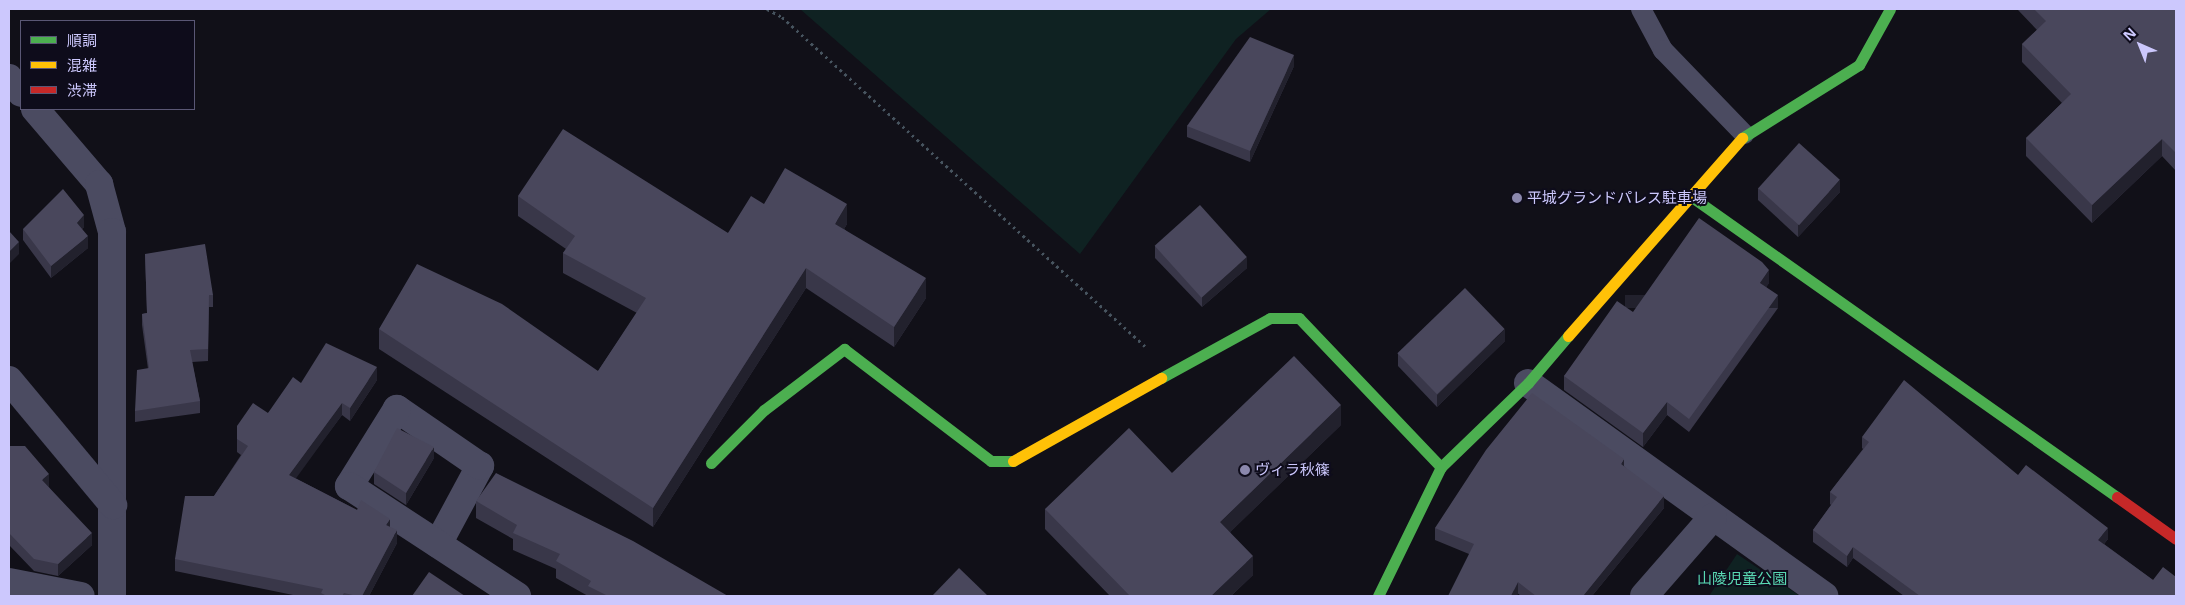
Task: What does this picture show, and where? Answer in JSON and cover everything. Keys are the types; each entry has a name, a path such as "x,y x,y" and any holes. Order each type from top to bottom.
{"street":[{"path":"1378,596 1441,467 1528,383 1689,195 1744,134 1860,65 1890,9"},
{"path":"9,78 20,92"},
{"path":"36,110 99,184 112,232 112,596"},
{"path":"1689,195 2176,540"},
{"path":"711,464 764,410 844,349 991,461 1010,462 1270,318 1299,318 1441,467"},
{"path":"9,380 113,505"},
{"path":"1528,383 1824,596"},
{"path":"438,544 480,466 397,409 349,486 517,596"},
{"path":"1644,596 1713,517"},
{"path":"9,582 82,596"}],"lane":[{"path":"1641,9 1663,50 1744,134"}],"path":[{"path":"767,9 782,18 1173,372"}],"green space":[{"path":"800,9 1271,9 1236,39 1080,254"},
{"name":"山陵児童公園","path":"1737,554 1800,596 1709,596"}],"building":[{"path":"2034,9 2176,9 2176,153 2162,139 2092,205 2026,138 2071,94 2022,44 2046,21"},
{"path":"1250,37 1294,55 1250,151 1187,126"},
{"path":"563,129 728,233 751,196 764,204 785,168 847,204 835,224 926,278 894,327 806,268 653,508 379,329 417,264 502,304 598,371 646,298 563,253 575,236 518,196"},
{"path":"1799,143 1840,180 1799,225 1758,188"},
{"path":"63,189 84,215 77,223 88,236 51,266 23,229"},
{"path":"1200,205 1247,257 1202,298 1155,246"},
{"path":"1699,218 1762,262 1769,270 1760,283 1778,295 1689,419 1667,402 1643,433 1564,376 1617,301 1633,312"},
{"path":"9,231 19,242 9,252"},
{"path":"205,244 213,295 209,295 208,349 190,350 200,401 135,411 137,370 149,368 142,314 147,313 145,254"},
{"path":"1465,288 1505,329 1437,394 1397,353"},
{"path":"326,343 377,367 350,408 342,403 289,475 357,510 361,500 390,519 386,525 397,530 362,596 344,593 342,596 327,596 321,593 323,589 175,559 185,496 214,496 248,446 237,439 237,426 253,403 268,413 293,377 301,383"},
{"name":"ヴィラ秋篠","path":"1294,356 1341,405 1220,522 1253,556 1211,596 1130,596 1045,509 1129,428 1172,473"},
{"path":"1904,380 2018,475 2026,465 2108,528 2098,540 2153,580 2163,567 2176,577 2176,596 1920,596 1853,547 1847,556 1813,530 1837,497 1830,492 1869,442 1862,437"},
{"path":"1532,393 1624,459 1621,464 1664,496 1583,596 1536,596 1518,582 1511,596 1448,596 1474,544 1435,528 1486,450"},
{"path":"397,428 434,447 406,493 374,472"},
{"path":"9,446 25,446 49,474 42,480 92,533 58,564 34,559 9,533"},
{"path":"496,473 633,541 728,596 608,596 588,586 591,581 556,561 560,554 513,533 517,525 476,501"},
{"path":"959,568 988,596 932,596"},
{"path":"429,572 465,596 412,596"}],"traffic: fast":[{"path":"1742,138 1859,65 1890,9"},
{"path":"1689,195 2117,497"},
{"path":"1161,378 1270,318 1299,318 1441,467"},
{"path":"1378,596 1441,467 1528,383 1568,336"},
{"path":"711,463 764,410 844,349 991,461 1013,461"}],"traffic: slow":[{"path":"1568,336 1742,138"},
{"path":"1013,461 1161,378"}],"traffic: jam":[{"path":"2117,497 2176,539"}],"place":[{"name":"平城グランドパレス駐車場","path":"1517,198"},
{"name":"ヴィラ秋篠","path":"1245,470"}]}
